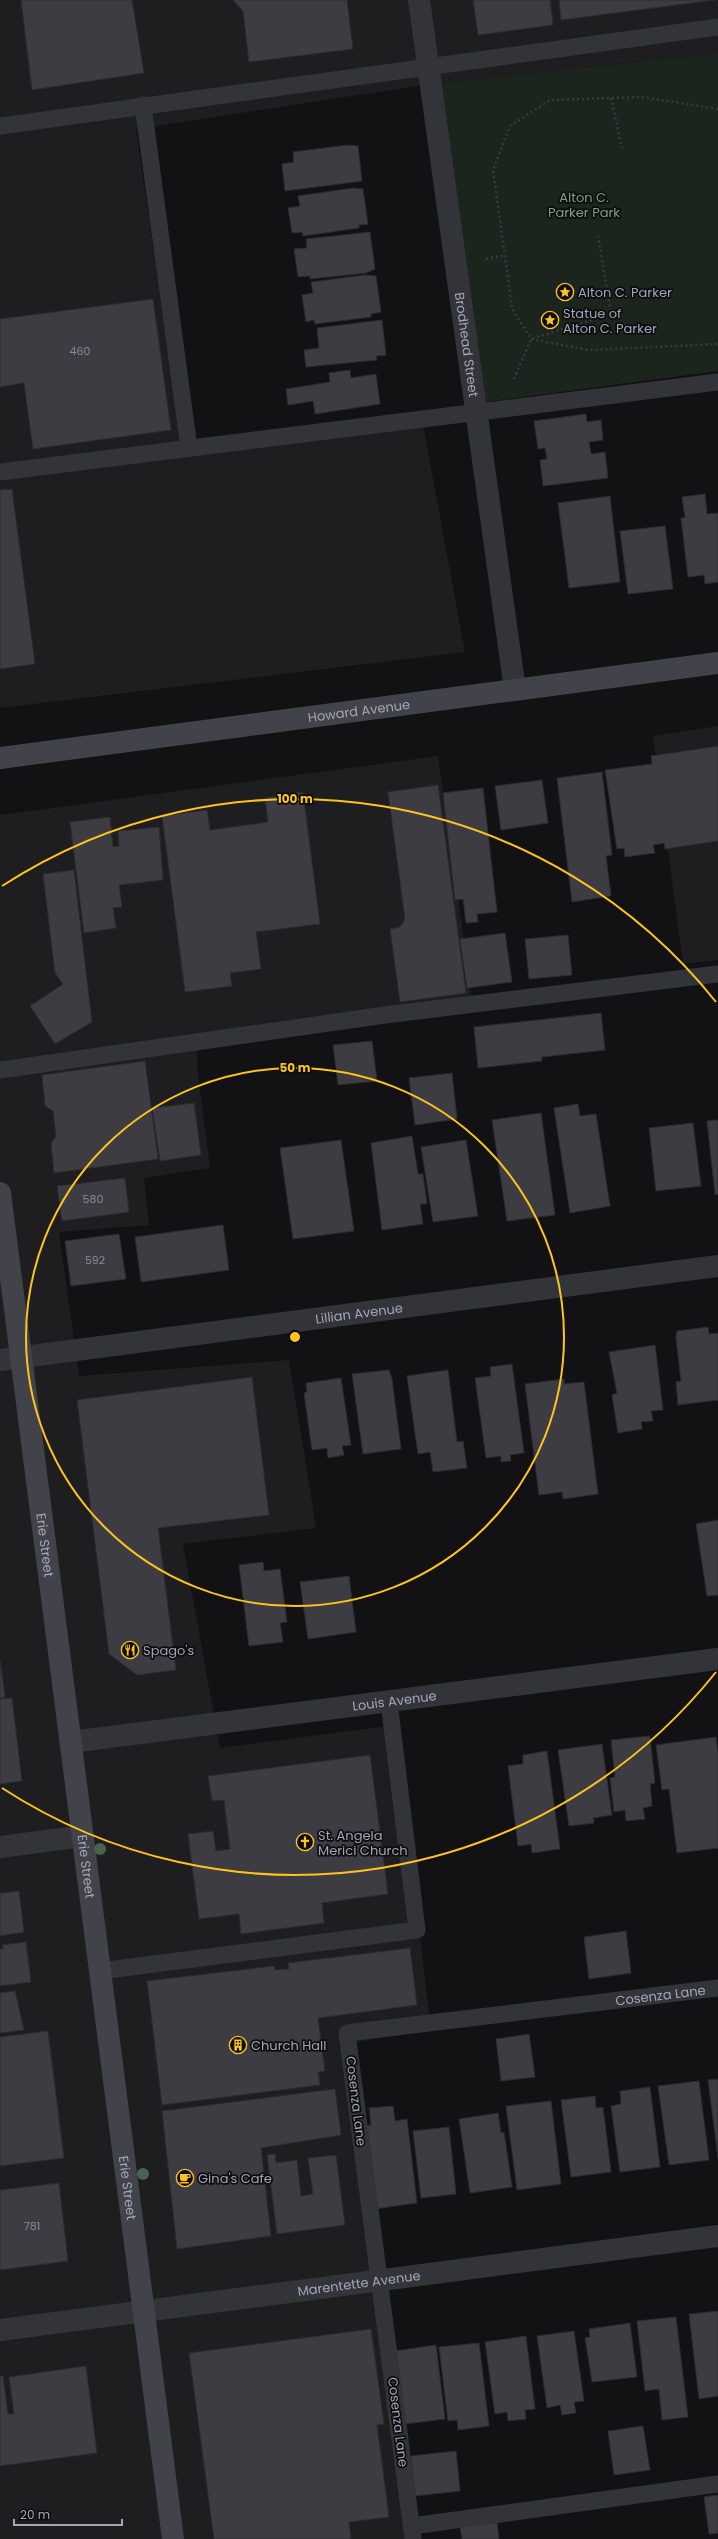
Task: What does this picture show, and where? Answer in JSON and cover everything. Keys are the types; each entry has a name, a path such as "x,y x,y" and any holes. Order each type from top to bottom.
{"street":[{"name":"Brodhead Street","path":"419,0 514,690"},
{"name":"Howard Avenue","path":"0,758 718,663"},
{"name":"Erie Street","path":"0,1193 173,2539"},
{"name":"Lillian Avenue","path":"0,1360 718,1266"},
{"name":"Louis Avenue","path":"71,1742 718,1659"},
{"path":"0,1847 83,1836"},
{"name":"Marentette Avenue","path":"0,2330 718,2236"}],"lane":[{"path":"0,126 429,65 718,26"},
{"path":"143,105 189,448"},
{"path":"0,472 718,382"},
{"path":"0,1070 385,1015 718,974"},
{"path":"100,1971 417,1930 390,1702"},
{"name":"Cosenza Lane","path":"412,2533 347,2033 718,1988"},
{"path":"412,2533 718,2484"}],"path":[{"path":"718,109 642,97 550,100 510,126 494,170 512,308 531,339 588,350 718,344"},
{"path":"611,98 622,148"},
{"path":"512,408 509,391 531,339 611,314 598,236"},
{"path":"484,260 505,255"}],"shaded area":[{"path":"0,0 718,0 718,53 430,84 136,129 183,453 422,419 465,652 0,708"},
{"path":"718,726 718,960 683,964 653,736"},
{"path":"438,756 472,998 197,1035 197,1066 210,1168 144,1178 149,1225 59,1232 79,1376 289,1360 316,1528 183,1544 220,1748 395,1725 431,2030 343,2044 408,2539 0,2539 0,815"}],"green space":[{"name":"Alton C. Parker Park","path":"718,53 718,371 478,403 430,84"}],"building":[{"path":"21,0 132,0 144,73 32,90"},
{"path":"233,0 347,0 353,49 249,62 243,11"},
{"path":"473,0 550,0 553,25 478,35"},
{"path":"559,0 715,0 561,20"},
{"path":"347,145 358,146 362,181 285,191 282,164 294,162 293,152"},
{"path":"353,188 363,189 368,224 359,225 359,228 303,236 302,232 292,233 288,208 300,206 298,196"},
{"path":"370,232 375,269 366,273 310,279 310,276 298,277 294,249 307,248 306,239"},
{"path":"365,275 376,276 381,312 371,314 371,317 315,324 314,320 306,322 302,295 313,293 311,282"},
{"path":"153,299 171,430 33,449 24,383 0,387 0,319"},
{"path":"382,320 386,355 376,356 377,360 306,367 304,350 319,348 317,328"},
{"path":"350,370 351,378 376,374 380,404 315,414 313,401 288,405 286,389 330,382 329,373"},
{"path":"586,414 587,422 601,420 603,440 589,442 591,454 605,452 608,478 543,486 540,460 547,459 545,448 538,449 534,421"},
{"path":"12,489 35,664 0,669 0,490"},
{"path":"705,494 707,514 718,513 718,582 705,584 704,575 688,577 681,518 685,518 682,497"},
{"path":"610,496 620,582 569,588 558,503"},
{"path":"665,526 673,589 628,594 620,531"},
{"path":"718,746 718,841 665,849 664,843 653,845 655,853 625,857 624,848 617,849 605,770 652,764 651,756"},
{"path":"602,772 612,855 606,856 611,896 572,902 557,778"},
{"path":"542,780 548,823 501,830 495,786"},
{"path":"438,785 466,993 400,1002 390,929 400,927 405,919 388,792"},
{"path":"483,788 497,912 477,914 478,922 466,923 463,899 455,900 443,793"},
{"path":"303,792 320,924 256,932 261,969 230,973 232,986 185,992 162,816 207,810 210,830 268,822 265,798"},
{"path":"110,817 113,847 119,846 118,831 159,827 163,880 119,885 122,907 113,908 116,928 84,933 70,822"},
{"path":"74,870 92,1022 55,1044 30,1006 63,984 55,973 43,874"},
{"path":"505,933 512,982 467,988 460,939"},
{"path":"568,935 572,975 529,979 525,939"},
{"path":"601,1013 605,1050 542,1057 542,1061 478,1068 474,1027"},
{"path":"372,1041 377,1081 338,1085 333,1045"},
{"path":"145,1061 158,1159 54,1173 51,1143 56,1137 53,1111 45,1106 42,1075"},
{"path":"452,1073 457,1119 415,1125 409,1078"},
{"path":"194,1103 201,1155 160,1161 152,1108"},
{"path":"578,1104 580,1116 596,1114 610,1206 570,1213 554,1108"},
{"path":"541,1113 555,1215 507,1221 492,1120"},
{"path":"718,1120 718,1194 715,1195 707,1121"},
{"path":"693,1123 701,1186 656,1191 649,1128"},
{"path":"412,1136 418,1174 423,1174 427,1204 420,1204 423,1224 382,1230 371,1143"},
{"path":"341,1140 354,1231 293,1239 280,1148"},
{"path":"466,1140 478,1216 433,1222 421,1147"},
{"path":"125,1178 129,1212 62,1221 57,1186"},
{"path":"223,1225 229,1270 141,1282 135,1237"},
{"path":"119,1234 126,1279 71,1286 65,1241"},
{"path":"708,1327 709,1334 718,1333 718,1400 678,1405 676,1382 681,1381 676,1338 677,1331"},
{"path":"655,1345 663,1410 651,1411 653,1421 641,1422 642,1429 618,1433 612,1395 617,1393 609,1352"},
{"path":"512,1364 524,1453 510,1455 511,1461 501,1462 501,1456 486,1458 475,1378 491,1376 490,1367"},
{"path":"389,1370 392,1379 401,1449 363,1454 352,1374"},
{"path":"448,1370 457,1442 463,1441 467,1468 433,1472 430,1452 418,1454 407,1376"},
{"path":"252,1377 269,1515 158,1528 176,1670 137,1675 109,1654 77,1400"},
{"path":"341,1378 351,1445 342,1446 344,1455 328,1458 327,1448 312,1450 304,1393 307,1392 306,1383"},
{"path":"564,1379 564,1384 584,1382 598,1494 563,1499 562,1492 539,1495 525,1384"},
{"path":"718,1520 718,1595 707,1596 696,1524"},
{"path":"263,1562 264,1571 280,1569 287,1622 280,1623 283,1642 249,1646 239,1565"},
{"path":"349,1576 356,1632 308,1639 300,1582"},
{"path":"0,1660 5,1697 0,1698"},
{"path":"12,1698 22,1781 0,1784 0,1699"},
{"path":"650,1736 655,1783 650,1784 652,1806 643,1808 645,1819 626,1821 625,1810 614,1812 610,1778 615,1777 611,1740"},
{"path":"716,1737 718,1754 718,1848 677,1853 669,1789 662,1790 656,1745"},
{"path":"602,1744 612,1815 593,1818 594,1823 569,1826 558,1750"},
{"path":"547,1751 560,1849 532,1853 531,1844 518,1846 508,1766 523,1764 523,1755"},
{"name":"St. Angela Merici Church","path":"370,1755 388,1894 322,1903 324,1923 241,1934 239,1914 199,1919 188,1834 213,1831 216,1851 230,1849 224,1800 212,1801 208,1776"},
{"path":"19,1891 24,1932 0,1936 0,1893"},
{"path":"626,1931 631,1973 589,1979 584,1937"},
{"path":"26,1942 31,1982 0,1986 0,1949 3,1949 2,1945"},
{"name":"Church Hall","path":"410,1948 417,2005 318,2018 325,2071 318,2072 320,2085 162,2105 147,1981 274,1966 275,1970 289,1969 288,1963"},
{"path":"15,1991 24,2030 0,2033 0,1993"},
{"path":"48,2031 64,2158 0,2166 0,2037"},
{"path":"529,2034 535,2077 501,2081 496,2039"},
{"path":"718,2079 718,2158 708,2080"},
{"path":"699,2081 709,2160 669,2165 658,2086"},
{"path":"650,2087 660,2167 620,2172 611,2106 621,2104 620,2091"},
{"path":"335,2089 341,2135 261,2148 271,2236 177,2249 162,2111"},
{"path":"595,2096 596,2108 603,2107 611,2172 571,2177 561,2100"},
{"path":"551,2101 561,2184 517,2190 506,2106"},
{"path":"393,2106 395,2121 407,2119 417,2203 374,2209 363,2126 371,2125 369,2108"},
{"path":"498,2113 501,2133 504,2132 512,2187 470,2193 459,2119"},
{"path":"449,2127 456,2194 421,2198 413,2131"},
{"path":"275,2154 276,2163 297,2160 301,2196 313,2194 308,2158 336,2155 345,2225 277,2234 267,2155"},
{"path":"59,2183 68,2261 0,2270 0,2190"},
{"path":"718,2311 718,2396 699,2399 689,2314"},
{"path":"676,2317 688,2417 662,2420 659,2389 645,2391 637,2321"},
{"path":"630,2323 637,2377 592,2382 585,2338 590,2337 589,2329"},
{"path":"371,2329 384,2424 377,2425 389,2517 349,2522 351,2539 214,2539 189,2353"},
{"path":"574,2331 584,2401 574,2402 576,2413 562,2415 560,2405 547,2408 537,2336"},
{"path":"526,2336 535,2409 525,2410 526,2419 508,2421 507,2412 495,2414 485,2342"},
{"path":"479,2343 489,2426 458,2430 457,2420 448,2421 439,2347"},
{"path":"436,2345 445,2419 405,2424 395,2351"},
{"path":"86,2366 97,2453 0,2466 0,2376 3,2376 8,2414 14,2414 9,2377"},
{"path":"643,2426 650,2470 614,2475 608,2431"},
{"path":"456,2451 460,2491 415,2496 411,2456"},
{"path":"718,2495 718,2533 709,2534 704,2497"},
{"path":"497,2522 499,2539 462,2539 460,2527"}],"place":[{"name":"Alton C. Parker","path":"565,292"},
{"name":"Statue of Alton C. Parker","path":"550,320"},
{"name":"Spago's","path":"130,1650"},
{"name":"St. Angela Merici Church","path":"305,1842"},
{"name":"Church Hall","path":"238,2045"},
{"name":"Gina's Cafe","path":"185,2178"}]}
